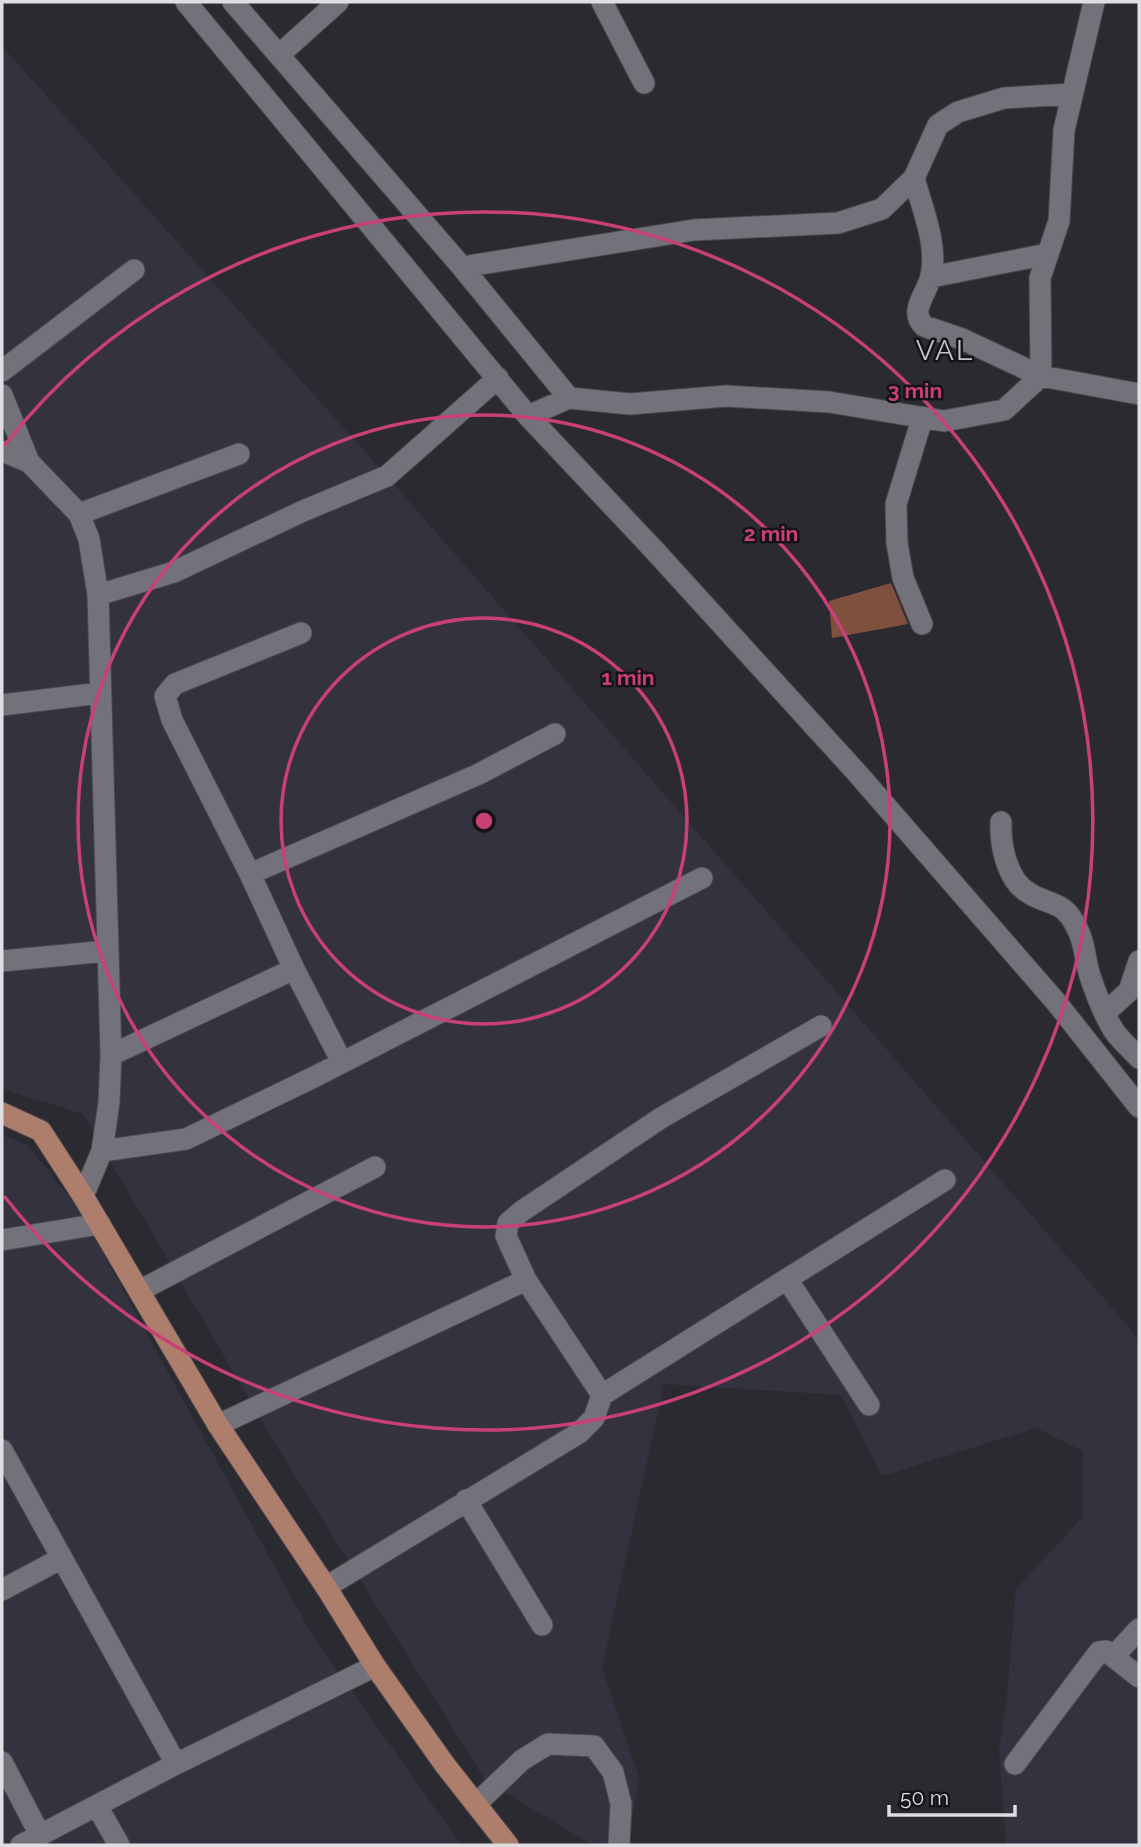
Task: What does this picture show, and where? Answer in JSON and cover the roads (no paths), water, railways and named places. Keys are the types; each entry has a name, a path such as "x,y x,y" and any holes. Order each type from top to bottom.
{"main road":[{"path":"2,1113 41,1131 100,1224 218,1425 375,1666 508,1845"}],"street":[{"path":"187,2 528,416 858,774 1056,1002 1139,1107"},
{"path":"233,2 462,267 569,398"},
{"path":"279,55 338,2"},
{"path":"602,2 644,83"},
{"path":"528,416 569,398 630,404 726,396 828,402 944,421 1004,410 1041,376 1040,278 1059,221 1063,130 1094,2"},
{"path":"462,267 694,230 838,223 883,208 914,178 938,125 958,112 1004,98 1072,94"},
{"path":"914,178 933,255 931,277 918,312 920,322 924,326 962,339 1041,376 1139,394"},
{"path":"931,277 1048,254"},
{"path":"2,371 134,270"},
{"path":"98,595 174,572 387,475 498,378"},
{"path":"2,395 29,462 79,514 89,539 98,595 111,1055 109,1102 102,1151 83,1196"},
{"path":"922,419 896,503 897,543 903,578 922,624"},
{"path":"2,451 29,462"},
{"path":"79,514 239,454"},
{"path":"301,633 175,684 165,696 172,720 342,1062"},
{"path":"2,705 100,693"},
{"path":"250,874 479,774 555,734"},
{"path":"1001,822 1001,838 1013,880 1028,893 1069,913 1085,945 1090,976 1105,1013 1114,1031 1139,1058"},
{"path":"102,1151 186,1139 702,878"},
{"path":"2,961 107,951"},
{"path":"1105,1013 1129,991 1139,961"},
{"path":"111,1055 294,969"},
{"path":"602,1395 526,1280 506,1236 508,1223 661,1118 821,1026"},
{"path":"139,1291 375,1167"},
{"path":"326,1587 579,1433 594,1418 602,1395 945,1180"},
{"path":"2,1240 100,1224"},
{"path":"787,1279 869,1405"},
{"path":"218,1425 526,1280"},
{"path":"2,1450 176,1764"},
{"path":"466,1500 542,1625"},
{"path":"2,1590 62,1558"},
{"path":"1114,1656 1139,1629"},
{"path":"1015,1764 1099,1653 1106,1651 1139,1677"},
{"path":"21,1845 176,1764 375,1666"},
{"path":"477,1804 522,1760 548,1744 594,1746 613,1772 621,1804 619,1845"},
{"path":"2,1762 40,1835"},
{"path":"97,1806 119,1845"}],"district":[{"name":"VAL","path":"945,350"}]}
